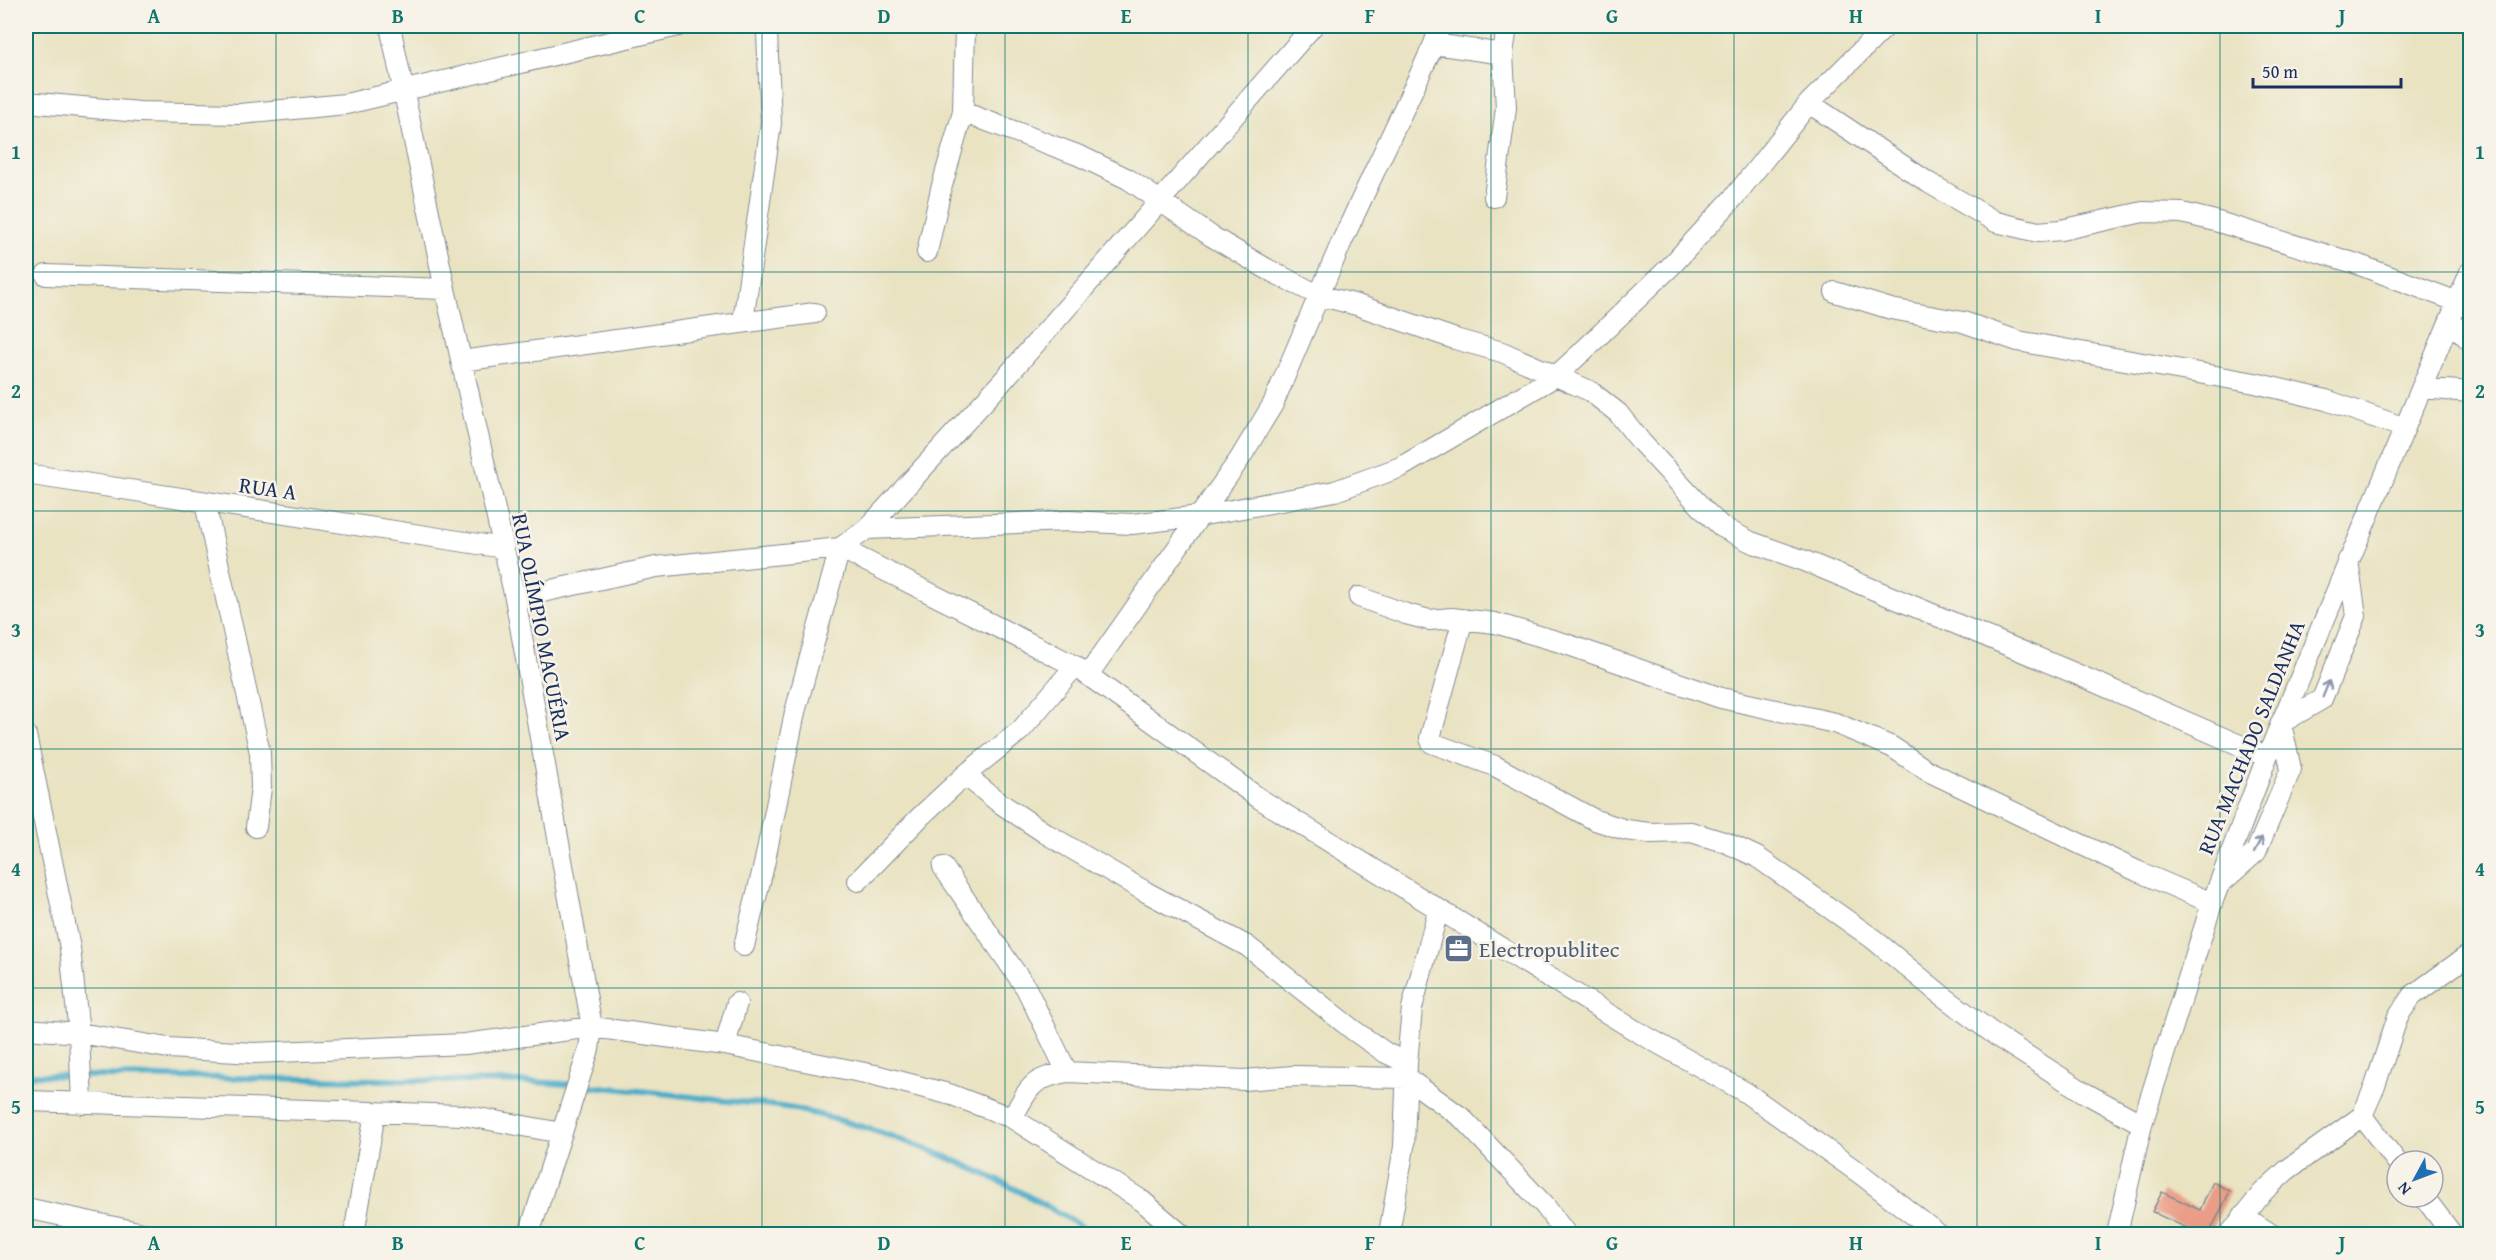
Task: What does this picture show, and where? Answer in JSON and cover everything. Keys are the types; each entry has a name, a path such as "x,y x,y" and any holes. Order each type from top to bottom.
{"street":[{"name":"RUA OLÍMPIO MACUÉRIA","path":"390,26 460,361 515,598 592,1027 590,1049 529,1234"},
{"path":"26,102 139,112 240,114 346,104 678,26"},
{"path":"743,322 771,123 767,33 763,26"},
{"path":"927,252 941,189 963,112 965,26"},
{"path":"515,598 656,567 840,548 867,529 1000,384 1313,26"},
{"path":"1494,197 1506,108 1503,54 1507,26"},
{"path":"867,529 1068,521 1132,524 1199,516 1335,491 1401,467 1556,376 1680,257 1735,196 1809,103 1886,26"},
{"path":"858,881 921,816 965,775 1021,730 1081,671 1239,460 1273,404 1318,295 1437,35 1503,54"},
{"path":"1809,103 1929,183 1996,222 2038,232 2061,230 2143,212 2182,213 2354,263 2458,302"},
{"path":"963,112 1080,156 1128,179 1267,269 1318,295 1357,305 1455,339 1502,352 1590,391 1618,413 1649,451 1722,527 1751,542 1805,561 2074,673 2267,757"},
{"name":"RUA MACHADO SALDANHA","path":"2117,1234 2142,1124 2215,895 2267,757 2470,272"},
{"path":"46,274 445,289"},
{"path":"1835,292 1891,309 1962,322 2018,341 2255,383 2326,400 2405,428"},
{"path":"460,361 815,313"},
{"path":"2450,321 2470,341"},
{"path":"2422,388 2470,392"},
{"name":"RUA A","path":"26,474 504,548"},
{"path":"205,503 260,753 261,788 256,827"},
{"path":"840,548 1081,671 1260,799 1438,911 1636,1031 1744,1092 1862,1175 1938,1234"},
{"path":"744,946 764,865 795,712 840,548"},
{"path":"1359,597 1430,620 1452,618 1495,623 1563,643 1721,699 1835,723 1892,747 1928,771 2041,825 2215,895 2256,852 2291,769 2281,723 2322,699 2348,637 2356,616 2348,560"},
{"path":"1463,619 1430,738 1432,743 1460,751 1495,766 1595,820 1626,830 1649,833 1691,832 1727,843 1757,857 1872,938 1940,994 1998,1037 2085,1093 2142,1124"},
{"path":"26,735 70,948 79,1033 81,1097"},
{"path":"965,775 997,801 1045,833 1146,892 1247,946 1353,1030 1386,1053 1462,1118 1545,1206 1566,1234"},
{"path":"943,867 1026,988 1067,1072"},
{"path":"1389,1234 1404,1147 1412,1008 1416,986 1438,911"},
{"path":"2230,1234 2263,1192 2287,1170 2361,1116 2375,1086 2398,1016 2412,996 2470,954"},
{"path":"725,1045 737,1003"},
{"path":"26,1029 79,1033 168,1048 254,1053 465,1044 592,1027 725,1045 875,1075 952,1095 1012,1118 1142,1200 1181,1234"},
{"path":"1012,1118 1031,1085 1041,1077 1067,1072 1244,1080 1407,1071"},
{"path":"26,1101 81,1097 375,1113 462,1115 565,1125"},
{"path":"354,1234 375,1113"},
{"path":"2361,1116 2387,1149"},
{"path":"26,1208 147,1234"},
{"path":"2433,1209 2452,1234"},
{"path":"2243,1216 2271,1234"}],"building":[{"path":"2213,1182 2230,1191 2209,1234 2200,1234 2152,1212 2162,1192 2200,1210"}],"waterway":[{"path":"26,1075 532,1082 624,1089 782,1107 842,1121 917,1145 989,1176 1093,1234"}],"place":[{"name":"Electropublitec","path":"1458,949"}]}
